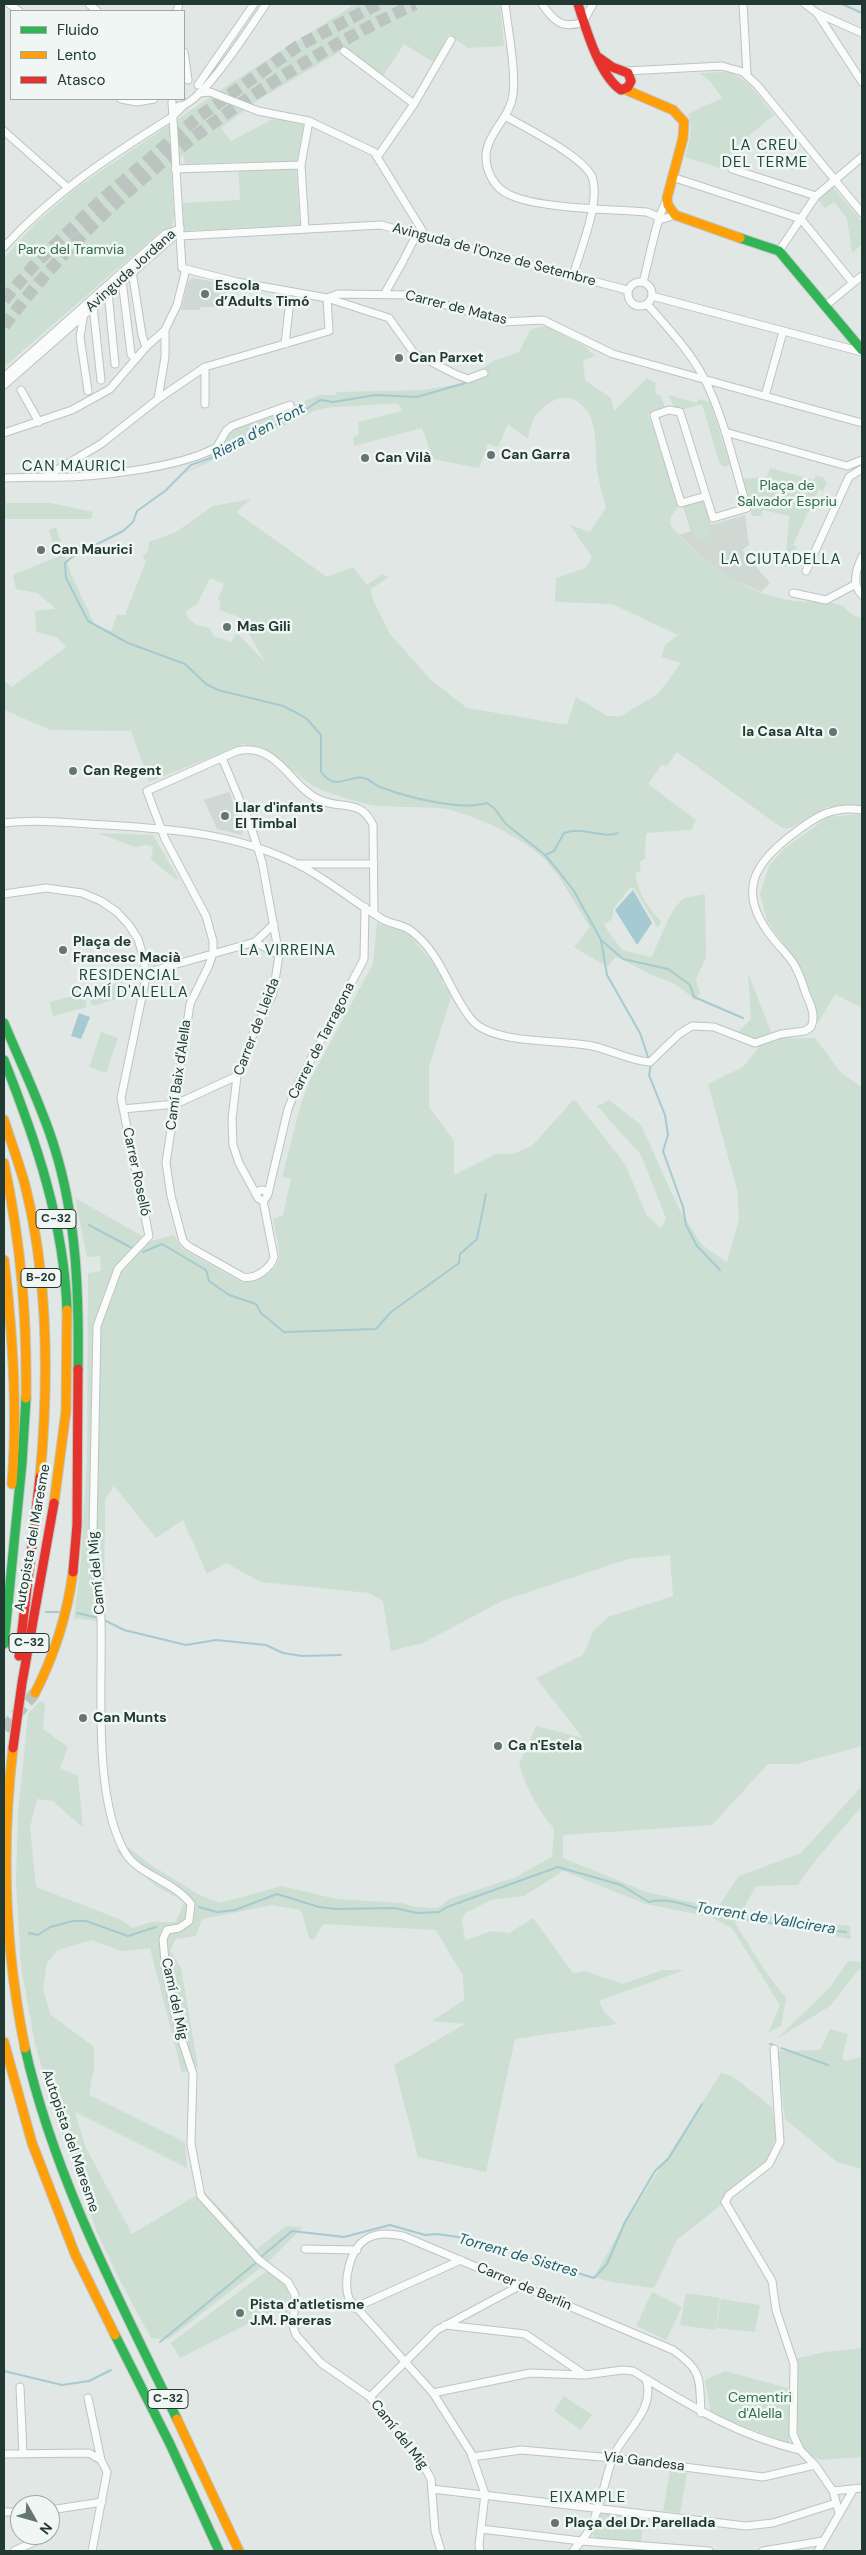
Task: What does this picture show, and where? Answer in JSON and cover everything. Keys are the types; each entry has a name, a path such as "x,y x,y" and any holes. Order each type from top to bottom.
{"main road":[{"path":"578,4 583,22 598,57 615,88 626,78"},
{"path":"598,57 626,78 638,97 673,110 684,122 685,130 672,177 671,209 779,251 862,351"},
{"path":"611,80 613,74 626,78"},
{"path":"4,1025 42,1110 60,1166 75,1241 79,1315 74,1572 66,1620 59,1644 48,1671 35,1693"},
{"name":"Autopista del Maresme","path":"4,1060 32,1130 54,1204 68,1316 67,1385 57,1483 11,1755 5,1829 11,1958 20,2023 38,2097 72,2195 95,2248 239,2551"},
{"name":"B-20","path":"4,1120 30,1206 38,1248 46,1325 44,1440 18,1658 11,1755"},
{"name":"B-20","path":"4,1163 21,1250 25,1291 28,1373 24,1454 4,1644"},
{"name":"Autopista del Maresme","path":"4,1260 15,1374 14,1467 4,1571"},
{"path":"67,1385 79,1315"},
{"name":"C-32","path":"4,2042 32,2143 72,2246 96,2299 170,2444 219,2551"}],"street":[{"path":"199,93 198,85 254,4"},
{"path":"5,242 67,187 172,117 183,106 192,102 212,81 266,4"},
{"path":"505,4 514,92 505,116 488,144 486,156 487,169 496,184 506,193 530,202 647,212 660,219"},
{"path":"542,4 552,19 561,24 573,25 583,22 593,4"},
{"path":"743,4 747,74"},
{"path":"805,4 817,13 862,33"},
{"path":"817,13 862,82"},
{"path":"378,156 414,104 451,40"},
{"path":"344,52 414,104"},
{"path":"185,66 186,80 198,85"},
{"path":"626,78 640,69 715,66 734,68 747,74 862,213"},
{"path":"199,93 210,92 258,111 309,121 378,156 425,235"},
{"path":"126,100 137,102 148,100"},
{"path":"4,433 39,422 94,400 110,389 135,359 164,330 177,305 186,269 182,268 172,100 183,106"},
{"path":"505,116 586,167 593,180 592,208 573,276"},
{"path":"305,229 302,165 309,121"},
{"path":"4,131 67,187"},
{"path":"779,251 816,196 862,157"},
{"path":"175,169 302,165"},
{"path":"732,169 816,196"},
{"path":"672,177 801,218 853,283"},
{"path":"660,219 671,209"},
{"path":"643,282 660,219 671,209"},
{"name":"Avinguda de l'Onze de Setembre","path":"180,232 380,225 425,235 466,249 627,290"},
{"name":"Avinguda Jordana","path":"4,385 108,292 180,232"},
{"name":"Avinguda Jordana","path":"4,377 165,234 180,232"},
{"path":"385,293 416,234"},
{"name":"Carrer de Matas","path":"186,269 236,282 328,298 338,294 412,294 503,322 543,320 613,354 862,422"},
{"path":"132,272 142,335 146,347"},
{"path":"825,306 862,276"},
{"path":"122,280 131,354 135,359"},
{"path":"637,281 643,282 650,287 652,296 647,304 643,306 632,304 627,290 637,281"},
{"path":"108,292 115,364"},
{"path":"652,296 783,332 862,351"},
{"path":"45,477 101,444 158,399 205,367 329,332 328,298 390,318 414,352 457,375 468,379 484,373"},
{"path":"285,344 290,300"},
{"path":"647,304 696,365 705,380 716,403 747,508 713,518 680,412 669,410 654,415 681,503 706,496"},
{"path":"93,306 101,380"},
{"path":"84,313 80,337 88,391"},
{"path":"158,399 165,357 164,330"},
{"path":"765,396 783,332"},
{"path":"205,367 206,404"},
{"path":"21,390 39,422"},
{"path":"4,478 99,475 175,463 217,447 226,431 232,426 290,405"},
{"path":"725,432 862,468"},
{"path":"851,464 862,460"},
{"path":"806,571 851,475 851,464"},
{"path":"851,475 862,468"},
{"path":"862,557 857,571 856,584 862,595"},
{"path":"793,593 826,600 856,584"},
{"path":"213,953 210,929 206,916 160,828 147,790 245,749 256,750 276,761 318,799 363,810 373,825 374,914"},
{"name":"Carrer de Lleida","path":"222,758 257,848 279,956 273,994 253,1034 237,1076 232,1119 232,1138 239,1163 248,1181 262,1194 264,1211 270,1232"},
{"path":"4,823 47,822 160,828 196,832 257,848 297,864 374,914 410,930 446,973 471,1020 492,1032 594,1046 645,1062 653,1060 679,1034 692,1026 714,1027 750,1042 764,1042 781,1034 808,1030 813,1019 811,1007 795,966 770,935 756,910 752,888 758,870 776,846 815,817 833,810 862,810"},
{"path":"297,864 374,864"},
{"name":"Carrer Roselló","path":"4,894 56,889 82,893 100,901 117,912 133,930 143,954 145,973 143,994 122,1087 123,1109 149,1236"},
{"name":"Carrer de Tarragona","path":"262,1194 273,1175 288,1110 299,1082 364,959 365,907"},
{"path":"145,973 255,942 274,924"},
{"path":"255,942 279,956"},
{"name":"Camí Baix d'Alella","path":"213,953 190,1004 166,1163 176,1220 185,1244 244,1277 252,1277 263,1271 273,1260 270,1232"},
{"path":"123,1109 176,1104 237,1076"},
{"name":"Camí del Mig","path":"149,1236 118,1269 97,1326 93,1532 94,1550 100,1580 103,1662 102,1755 106,1789 121,1845 127,1856 177,1890 191,1904 189,1921 184,1926 168,1930 165,1934 164,1950 179,2031 193,2074 191,2144 201,2196 258,2260 288,2282 295,2295 293,2326 296,2335 302,2343 322,2363 370,2397 422,2462 431,2479 435,2531 441,2551"},
{"path":"774,2049 780,2142 770,2164 729,2195 725,2202 772,2281 776,2310 794,2364 793,2434 800,2450 815,2465 833,2491 839,2513"},
{"name":"Carrer de Berlin","path":"357,2250 366,2239 382,2234 403,2236 673,2350 690,2362 699,2375 701,2413"},
{"path":"305,2249 357,2250 346,2279 346,2290 354,2308 433,2393 472,2457 485,2494 478,2544 480,2551"},
{"path":"354,2308 460,2260"},
{"path":"370,2397 404,2362 445,2325 521,2285"},
{"path":"445,2325 525,2334 585,2375"},
{"path":"433,2393 530,2372 585,2375 622,2370 633,2371 701,2413 767,2442 800,2450"},
{"path":"573,2551 590,2529 613,2458 631,2432 645,2406 648,2387 646,2379"},
{"path":"20,2387 23,2454"},
{"path":"88,2398 101,2460 107,2472 92,2551"},
{"name":"Via Gandesa","path":"472,2457 521,2450 613,2458 763,2477 815,2465"},
{"path":"4,2454 89,2453 101,2460"},
{"path":"833,2491 862,2488"},
{"path":"432,2489 753,2526 800,2516 836,2503"},
{"path":"818,2551 853,2490"},
{"path":"60,2509 102,2502"},
{"path":"481,2529 581,2541 709,2551"},
{"path":"764,2551 823,2541"},
{"path":"14,2551 26,2545"}],"shaded area":[{"name":"Escola d’Adults Timó","path":"192,278 227,284 222,307 200,307 200,310 181,310 188,282"},
{"path":"703,501 711,525 745,515 749,545 742,550 770,583 761,592 728,577 702,557 679,535 691,531 683,507"},
{"name":"Llar d'infants El Timbal","path":"229,792 244,830 241,835 217,829 204,800"}],"green space":[{"name":"Parc del Tramvia","path":"355,4 500,4 504,46 468,48 448,34 436,64 404,44 383,76 346,48 260,99 221,128 231,141 273,119 304,123 296,169 300,225 184,231 183,203 240,200 238,162 185,164 183,155 171,165 174,215 172,228 167,232 162,230 4,367 4,258 35,224 76,188 231,83"},
{"path":"726,72 741,78 747,83 774,115 733,149 729,160 724,159 720,168 685,157 691,130 688,114 722,98 710,81 699,73"},
{"path":"833,187 862,222 862,244 852,253 847,218 834,202 825,208 818,200"},
{"path":"546,326 584,346 595,356 583,360 585,380 611,398 614,411 647,378 656,383 655,393 661,396 665,408 648,414 679,506 671,517 670,525 696,552 725,574 741,584 758,591 794,601 835,603 855,616 862,618 862,807 827,807 790,828 782,828 677,752 666,767 662,764 648,784 696,820 691,830 646,833 645,859 639,862 641,871 635,873 644,899 651,911 661,921 658,928 634,888 630,888 613,909 613,918 604,925 622,950 651,957 670,916 680,902 687,897 705,894 706,957 696,979 700,993 695,1000 676,985 621,959 616,957 607,967 574,947 590,927 558,876 546,861 526,844 485,822 446,809 378,806 327,792 305,780 266,751 255,746 243,744 149,782 131,731 51,730 4,710 4,681 12,687 66,647 57,637 36,632 35,611 56,609 37,593 16,589 13,575 57,557 49,530 56,527 71,574 95,625 111,631 117,615 125,615 146,561 142,557 148,551 149,542 176,532 213,506 251,499 236,512 327,577 353,567 367,585 382,574 389,577 371,589 372,598 390,634 432,681 467,708 567,725 576,697 607,716 621,716 658,694 681,663 661,657 665,645 678,635 612,604 555,602 556,578 585,568 592,557 570,525 590,532 606,508 597,470 593,424 587,411 577,401 565,398 558,399 541,409 531,427 528,439 508,424 498,447 488,444 479,468 433,459 422,428 354,446 353,438 359,434 358,422 402,411 398,404 387,404 330,407 314,411 180,475 209,459 209,456 218,449 235,428 320,395 336,395 336,392 422,390 460,384 493,361 519,352 531,329","holes":["210,578 224,584 218,599 221,602 219,610 239,617 266,663 237,633 231,642 213,636 210,628 196,625 187,617 186,611 197,604"]},
{"path":"668,395 697,403 699,399 710,402 730,465 723,467 719,462 702,404 684,409 674,407"},
{"name":"Plaça de Salvador Espriu","path":"770,468 814,480 816,475 824,478 827,483 823,491 819,489 793,545 797,547 785,569 789,516 763,510 761,516 752,516 742,479 767,477"},
{"path":"4,489 6,489 6,503 50,503 93,512 91,519 4,519"},
{"path":"703,502 712,536 696,541 686,507"},
{"path":"862,814 862,1008 835,994 818,1023 803,972 767,921 760,894 769,866 785,848 828,817"},
{"path":"98,833 153,835 178,878 176,880 151,859 153,847 147,845 135,847"},
{"path":"377,923 407,932 442,974 442,983 452,994 429,1067 429,1107 454,1141 454,1175 496,1154 513,1154 532,1146 574,1099 625,1164 646,1214 661,1229 666,1218 641,1155 597,1106 609,1100 641,1125 679,1209 702,1245 727,1262 739,1219 737,1189 708,1084 743,1067 759,1047 737,1033 751,1019 748,973 771,1032 778,1038 815,1038 842,1074 862,1087 862,1746 797,1764 768,1764 712,1825 563,1835 563,1858 646,1892 717,1908 739,1876 801,1853 862,1786 862,1806 815,1861 798,1885 756,1886 741,1913 850,1926 851,1939 737,1919 735,1923 763,1968 786,1998 781,2026 768,2033 780,2005 732,1928 711,1917 646,1904 563,1871 524,1896 491,1900 465,1913 462,1920 465,1940 492,1931 509,1933 533,1918 573,1973 584,1971 623,1984 662,1970 684,1970 599,2001 604,2012 617,2024 515,2039 486,2172 418,2157 394,2065 465,2024 432,2021 464,2000 463,1976 436,1930 323,1924 314,1940 309,1938 301,1910 272,1905 202,1919 196,1936 176,1939 170,1950 181,1968 198,2067 182,2073 150,1948 122,1951 91,1940 58,1950 47,1963 43,1988 50,2014 94,2047 94,2067 89,2095 185,2142 187,2168 75,2112 85,2146 132,2234 204,2191 257,2249 286,2226 303,2227 269,2261 169,2339 151,2338 119,2279 97,2232 54,2112 35,2044 21,1967 16,1882 18,1814 28,1714 40,1701 45,1704 43,1729 68,1747 60,1768 78,1776 83,1828 53,1801 37,1799 30,1828 36,1887 119,1919 133,1928 151,1922 176,1922 184,1903 183,1901 156,1886 116,1851 128,1847 151,1865 198,1894 219,1903 282,1886 336,1899 402,1903 415,1907 438,1908 449,1899 514,1878 552,1857 554,1829 534,1799 519,1765 536,1726 583,1738 536,1678 583,1655 594,1630 608,1617 673,1596 670,1555 628,1559 502,1601 423,1643 391,1651 383,1601 369,1593 261,1582 226,1563 207,1574 183,1520 156,1538 114,1486 105,1499 104,1622 74,1618 81,1560 87,1460 88,1273 101,1271 100,1256 87,1257 75,1198 151,1241 174,1235 181,1248 241,1282 252,1281 269,1273 279,1259 273,1219 283,1215 291,1178 282,1177 300,1107 310,1080 373,964"},
{"path":"122,982 126,996 92,1006 88,991"},
{"path":"83,993 87,1007 53,1016 50,1002"},
{"path":"101,1032 118,1038 106,1073 89,1067"},
{"path":"848,1961 862,1962 862,1969 859,1969 830,2006 777,2039 831,1986"},
{"path":"830,2029 848,2034 842,2058 845,2061 862,2057 862,2169 837,2162 785,2119 777,2051 820,2050"},
{"path":"721,2073 732,2076 772,2107 777,2134 766,2163 727,2191 721,2205 677,2240 654,2288 611,2282 594,2277 621,2229"},
{"name":"Pista d'atletisme J.M. Pareras","path":"267,2271 279,2279 287,2289 290,2301 287,2315 273,2311 180,2358 171,2343"},
{"path":"652,2292 682,2307 666,2340 636,2326"},
{"path":"686,2293 720,2298 715,2330 680,2325"},
{"path":"721,2299 760,2305 755,2332 716,2328"},
{"path":"862,2348 862,2457 821,2460 811,2456 798,2441 795,2359 825,2352"},
{"name":"Cementiri d'Alella","path":"725,2371 791,2389 789,2443 711,2414 705,2380"},
{"path":"564,2396 592,2415 581,2430 554,2411"},
{"path":"670,2471 687,2473 680,2513 663,2511"},
{"path":"599,2514 643,2518 641,2543 596,2538 592,2533"}],"water":[{"path":"633,890 652,923 637,945 615,910"},
{"path":"79,1013 90,1017 81,1039 71,1036"}],"waterway":[{"path":"842,4 862,13"},
{"name":"Riera d'en Font","path":"472,381 417,397 376,395 333,402 320,400 296,416 246,438 227,452 191,465 165,491 137,511 133,522 123,531 72,557 65,563 66,578 88,621 128,643 185,664 206,684 218,690 283,706 307,719 321,735 321,772 327,778 338,782 355,778 367,779 391,791 433,802 462,805 487,803 494,808 506,824 545,855 574,891 601,940 623,959 668,969 690,985 694,997 743,1018"},
{"path":"545,855 554,851 564,833 572,831 605,835 618,833"},
{"path":"601,940 607,975 640,1033 649,1060"},
{"path":"651,1064 649,1075 665,1115 668,1135 663,1151 683,1207 686,1225 697,1246 720,1270"},
{"path":"143,1252 162,1244 206,1270 209,1281 229,1295 256,1304 261,1313 284,1332 376,1329 391,1312 459,1263 460,1254 477,1239 486,1194"},
{"path":"89,1225 132,1248"},
{"path":"46,1612 62,1612"},
{"path":"77,1613 99,1618"},
{"path":"104,1620 124,1630 186,1645 216,1640 266,1645 283,1653 302,1656 341,1655"},
{"name":"Torrent de Vallcirera","path":"199,1907 217,1912 235,1910 277,1894 319,1907 336,1909 395,1908 417,1913 439,1912 447,1907 558,1867 621,1885 649,1902 676,1902 720,1915 846,1932"},
{"name":"Torrent de Vallcirera","path":"29,1933 38,1935 50,1927 73,1921 86,1921 128,1936 156,1927"},
{"path":"781,2048 828,2065"},
{"name":"Torrent de Sistres","path":"261,2257 292,2231 344,2237 390,2225 425,2235 437,2234 465,2238 594,2278 607,2264 625,2222 655,2171 669,2158 702,2104"},
{"name":"Torrent de Sistres","path":"160,2342 258,2261"},
{"name":"Torrent de Sistres","path":"4,2371 62,2385 89,2381 111,2370"}],"tunnel":[{"path":"4,300 36,263 99,202 197,118 298,46 378,4"},
{"path":"4,326 45,275 90,227 139,182 190,140 244,101 299,66 357,33 415,4"},
{"path":"4,1729 35,1693"}],"traffic: fast":[{"path":"740,238 779,251 862,350"},
{"path":"4,1023 49,1130 68,1201 77,1285 78,1369"},
{"path":"4,1060 27,1121 46,1182 60,1245 65,1277 67,1310"},
{"path":"4,1644 22,1463 26,1398"},
{"path":"25,2048 53,2145 71,2192 111,2284 177,2419"},
{"path":"115,2335 170,2444 219,2551"}],"traffic: slow":[{"path":"624,89 673,110 684,122 683,138 667,198 668,205 675,215 740,238"},
{"path":"4,1120 25,1185 39,1257 43,1294 46,1367 40,1477"},
{"path":"4,1163 15,1222 22,1280 26,1398"},
{"path":"4,1260 14,1372 15,1428 12,1484"},
{"path":"54,1503 66,1411 67,1310"},
{"path":"35,1693 49,1664 59,1634 73,1572"},
{"path":"13,1748 7,1823 7,1899 13,1974 25,2048"},
{"path":"4,2042 32,2143 75,2254 115,2335"},
{"path":"177,2419 239,2551"}],"traffic: jam":[{"path":"578,4 594,51 606,74 621,90 628,87 631,81 628,73 612,67 598,57"},
{"path":"73,1572 77,1525 78,1369"},
{"path":"19,1656 40,1477"},
{"path":"13,1748 22,1683 54,1503"}],"place":[{"name":"Escola d’Adults Timó","path":"205,294"},
{"name":"Can Parxet","path":"399,358"},
{"name":"Can Garra","path":"491,455"},
{"name":"Can Vilà","path":"365,458"},
{"name":"Can Maurici","path":"41,550"},
{"name":"Mas Gili","path":"227,627"},
{"name":"la Casa Alta","path":"833,732"},
{"name":"Can Regent","path":"73,771"},
{"name":"Llar d'infants El Timbal","path":"225,816"},
{"name":"Plaça de Francesc Macià","path":"63,950"},
{"name":"Can Munts","path":"83,1718"},
{"name":"Ca n'Estela","path":"498,1746"},
{"name":"Pista d'atletisme J.M. Pareras","path":"240,2313"},
{"name":"Plaça del Dr. Parellada","path":"555,2523"}],"district":[{"name":"LA CREU DEL TERME","path":"765,154"},
{"name":"CAN MAURICI","path":"74,467"},
{"name":"LA CIUTADELLA","path":"781,560"},
{"name":"LA VIRREINA","path":"288,951"},
{"name":"RESIDENCIAL CAMÍ D'ALELLA","path":"130,984"},
{"name":"EIXAMPLE","path":"588,2498"}]}
